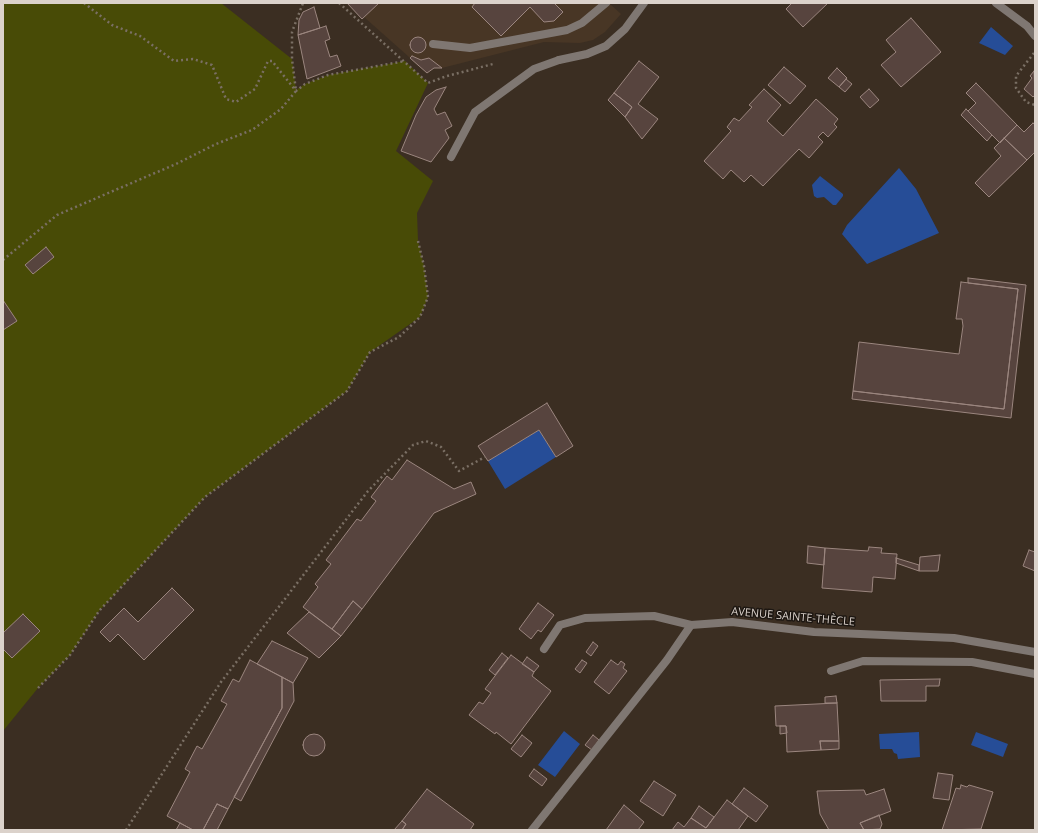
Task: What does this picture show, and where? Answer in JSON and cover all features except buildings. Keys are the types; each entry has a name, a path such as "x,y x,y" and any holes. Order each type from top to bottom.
{"street":[{"path":"433,44 470,48 567,30 582,23 606,3"},
{"path":"450,157 475,112 534,69 559,60 587,54 606,46 625,29 644,3"},
{"path":"996,3 1027,26 1035,36"},
{"name":"AVENUE SAINTE-THÈCLE","path":"544,649 560,625 585,618 654,616 691,625 732,622 814,632 954,638 1035,652"},
{"path":"532,830 667,660 691,625"},
{"path":"831,671 863,661 972,662 1035,674"}],"path":[{"path":"84,3 112,25 140,36 174,61 194,59 212,65 226,99 236,102 255,89 268,61 272,60 296,91"},
{"path":"296,91 292,59 292,32 303,3"},
{"path":"1035,52 1016,76 1016,88 1026,102 1035,105"},
{"path":"3,260 57,215 176,164 216,144 252,130 281,109 296,91 305,84 328,76 404,61"},
{"path":"38,688 70,655 99,611 205,497 347,391 370,352 399,337 420,317 428,297 424,266 418,241"},
{"path":"126,830 221,682 368,491 413,445 426,441 441,447 459,471 485,457"}],"shaded area":[{"path":"3,3 221,3 292,59 296,90 305,84 328,75 405,61 428,83 396,151 433,181 417,213 418,241 424,266 428,297 420,317 370,352 347,391 205,497 99,611 70,655 38,688 3,731"},
{"path":"348,3 609,3 621,14 605,32 593,40 580,43 544,42 442,68 434,68 427,73 364,17 362,19"}],"water":[{"path":"991,27 1013,46 1005,55 979,43"},
{"path":"899,168 916,189 939,233 867,264 842,234 847,225"},
{"path":"820,176 843,194 836,205 833,205 824,197 817,198 814,196 812,185"},
{"path":"539,430 556,457 505,489 488,461"},
{"path":"564,731 580,744 555,777 538,765"},
{"path":"919,732 920,757 898,759 897,754 894,753 892,749 880,749 879,734"},
{"path":"976,732 1008,744 1003,757 971,745"}]}
